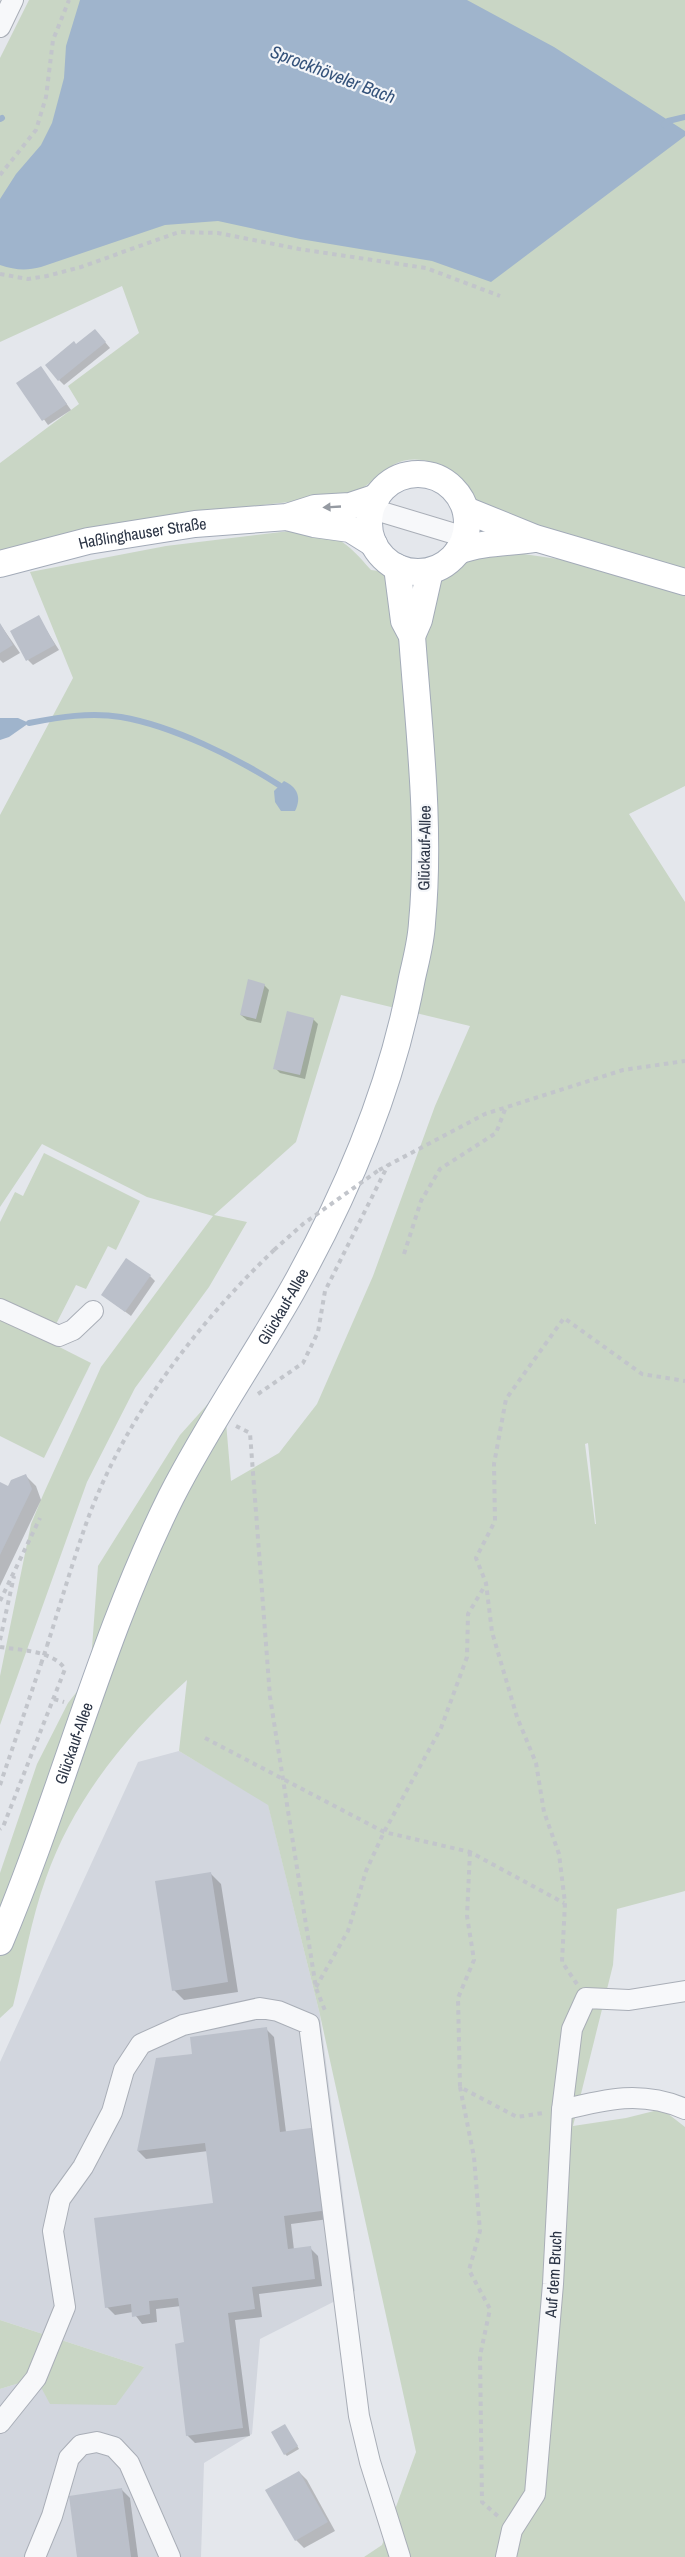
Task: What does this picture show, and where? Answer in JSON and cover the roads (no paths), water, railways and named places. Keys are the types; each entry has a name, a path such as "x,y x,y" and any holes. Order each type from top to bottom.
{"main road":[{"path":"374,544 369,526 374,503 393,481 403,476 426,474 437,477 455,490 466,510 462,544 450,560 430,571 413,572 398,567"},
{"name":"Haßlinghauser Straße","path":"0,564 88,541 195,525 287,517 315,508 350,507 374,503"},
{"path":"466,510 535,538 685,582"},
{"name":"Haßlinghauser Straße","path":"287,517 314,524 350,529 374,544 388,561 398,567"},
{"path":"462,544 510,543 535,538"},
{"name":"Glückauf-Allee","path":"0,1942 27,1879 124,1599 172,1495 293,1289 330,1216 372,1118 403,1025 422,926 427,826 412,636 404,621 398,567"},
{"name":"Glückauf-Allee","path":"412,636 419,620 430,571"}],"street":[{"path":"0,27 13,0"},
{"path":"374,503 462,544"},
{"path":"0,1309 59,1336 74,1330 93,1311"},
{"name":"Auf dem Bruch","path":"506,2557 512,2530 535,2494 554,2273 562,2110 572,2029 586,1998 628,2000 685,1991"},
{"path":"0,2423 36,2378 65,2307 53,2231 60,2199 83,2167 112,2112 124,2070 141,2044 183,2025 260,2008 278,2011 309,2024 359,2416 370,2462 400,2557"},
{"path":"562,2110 621,2097 664,2100 685,2109"},
{"path":"35,2557 51,2516 69,2458 81,2445 97,2442 114,2447 129,2463 170,2557"}],"water":[{"path":"80,0 467,0 554,47 685,131 685,136 491,282 432,261 300,239 218,221 165,225 41,267 20,269 5,267 0,265 0,199 16,174 41,145 52,123 64,78 66,46"},
{"path":"0,718 18,718 29,723 9,737 0,740"},
{"path":"284,781 297,793 298,801 295,811 281,811 275,802 274,791"}],"waterway":[{"name":"Sprockhöveler Bach","path":"664,125 668,121 685,117"},
{"path":"29,723 86,715 121,717 141,721 203,744 279,785"}]}
